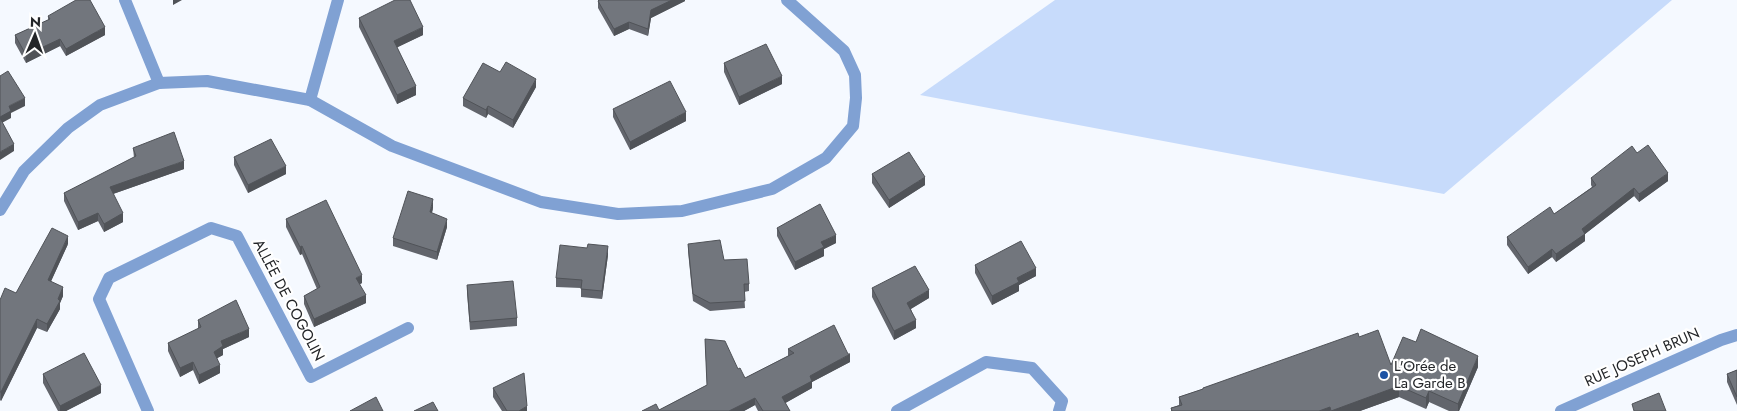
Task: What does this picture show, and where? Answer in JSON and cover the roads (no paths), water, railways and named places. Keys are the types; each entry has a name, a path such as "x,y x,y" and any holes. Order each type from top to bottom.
{"street":[{"path":"125,0 159,82"},
{"path":"310,100 338,0"},
{"path":"0,210 24,171 68,128 100,105 159,82 207,81 310,100 392,146 541,202 618,214 682,211 772,189 826,158 853,126 856,98 855,75 844,51 787,0"},
{"name":"ALLÉE DE COGOLIN","path":"148,411 99,299 109,278 211,228 237,236 311,377 408,328"},
{"name":"RUE JOSEPH BRUN","path":"1561,411 1721,340 1737,335"},
{"path":"897,411 986,362 1032,368 1062,401 1059,411"}],"place":[{"name":"L'Orée de La Garde B","path":"1384,375"}]}
